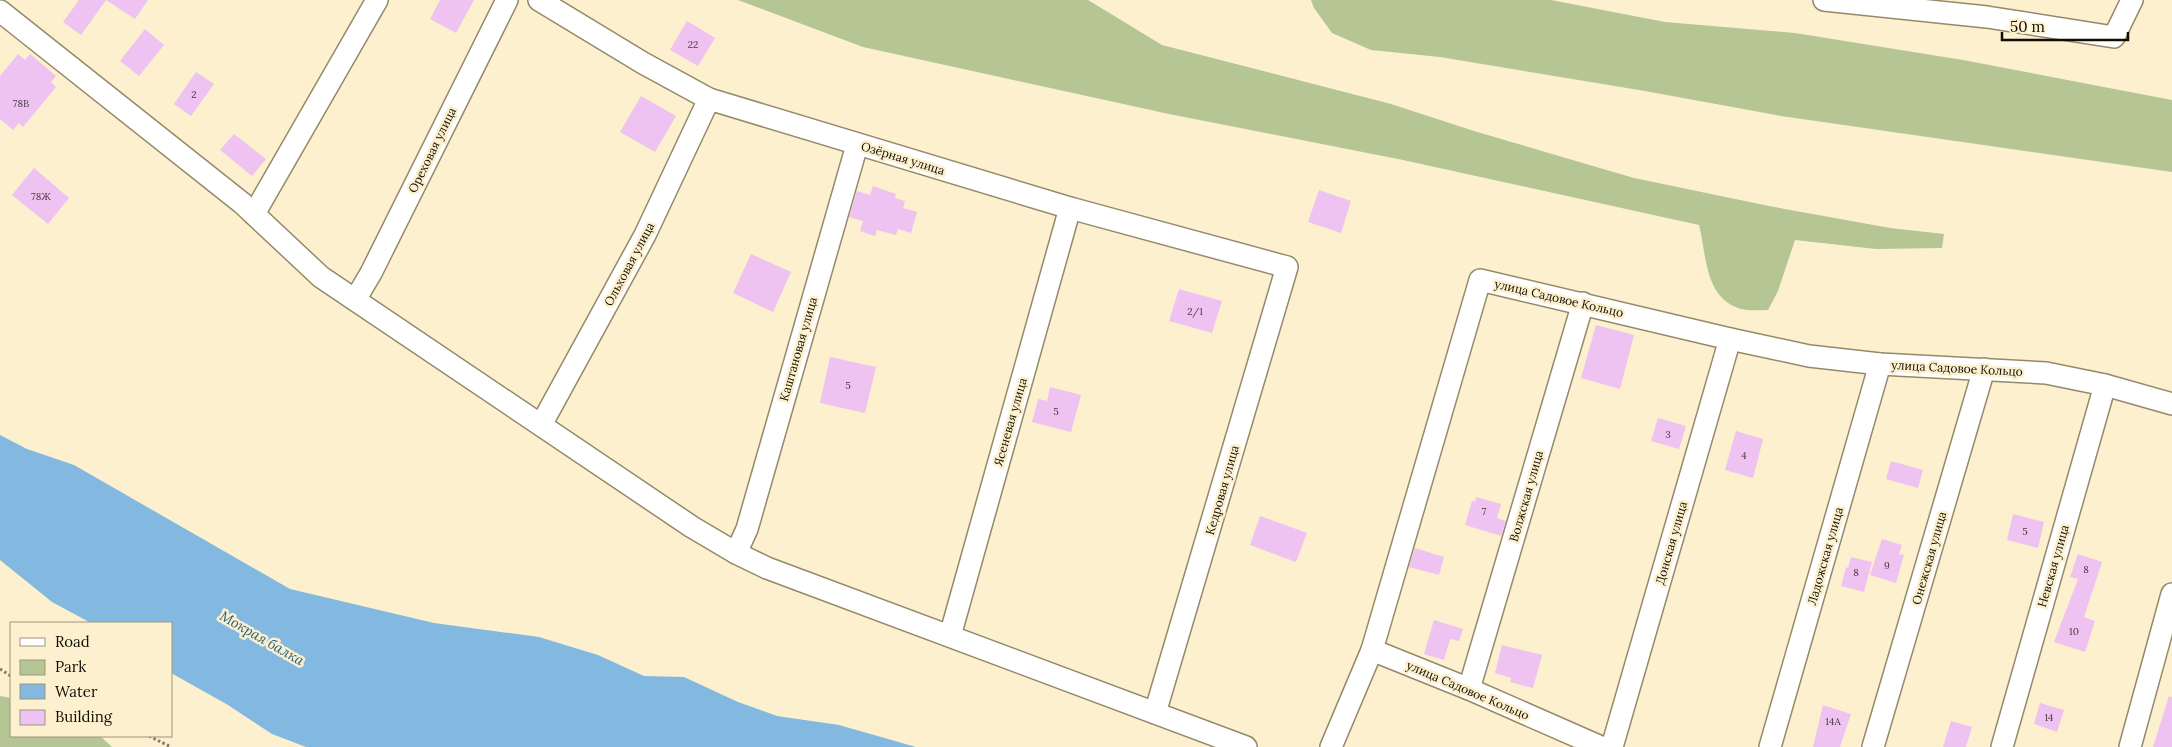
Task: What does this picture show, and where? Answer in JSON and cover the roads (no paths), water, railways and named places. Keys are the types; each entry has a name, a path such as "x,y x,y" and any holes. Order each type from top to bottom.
{"street":[{"path":"254,214 377,0"},
{"name":"Ореховая улица","path":"355,300 371,273 507,0"},
{"name":"Озёрная улица","path":"539,0 643,63 709,99 1070,208 1288,267"},
{"path":"1824,0 1991,9 2114,38 2132,0"},
{"path":"0,11 254,214 321,277 692,527 736,553 767,568 1246,747"},
{"name":"Ольховая улица","path":"541,425 645,235 709,99"},
{"name":"Каштановая улица","path":"736,553 747,529 856,144"},
{"name":"Ясеневая улица","path":"950,636 1070,208"},
{"name":"Кедровая улица","path":"1155,713 1288,267"},
{"name":"улица Садовое Кольцо","path":"1600,747 1469,689 1372,650 1480,280 1810,356 1880,364 2046,372 2105,384 2172,404"},
{"name":"Волжская улица","path":"1469,689 1583,303"},
{"name":"Донская улица","path":"1612,747 1730,339"},
{"name":"Ладожская улица","path":"1770,747 1880,364"},
{"name":"Онежская улица","path":"1873,747 1984,369"},
{"name":"Невская улица","path":"2002,747 2105,384"},
{"path":"2130,747 2172,594"},
{"path":"1331,747 1372,650"}],"water":[{"name":"Мокрая балка","path":"0,435 27,449 74,465 290,589 434,623 539,637 598,655 644,676 684,677 738,702 777,716 839,725 916,747 306,747 272,734 228,705 172,674 172,622 89,622 52,602 0,560"}]}
